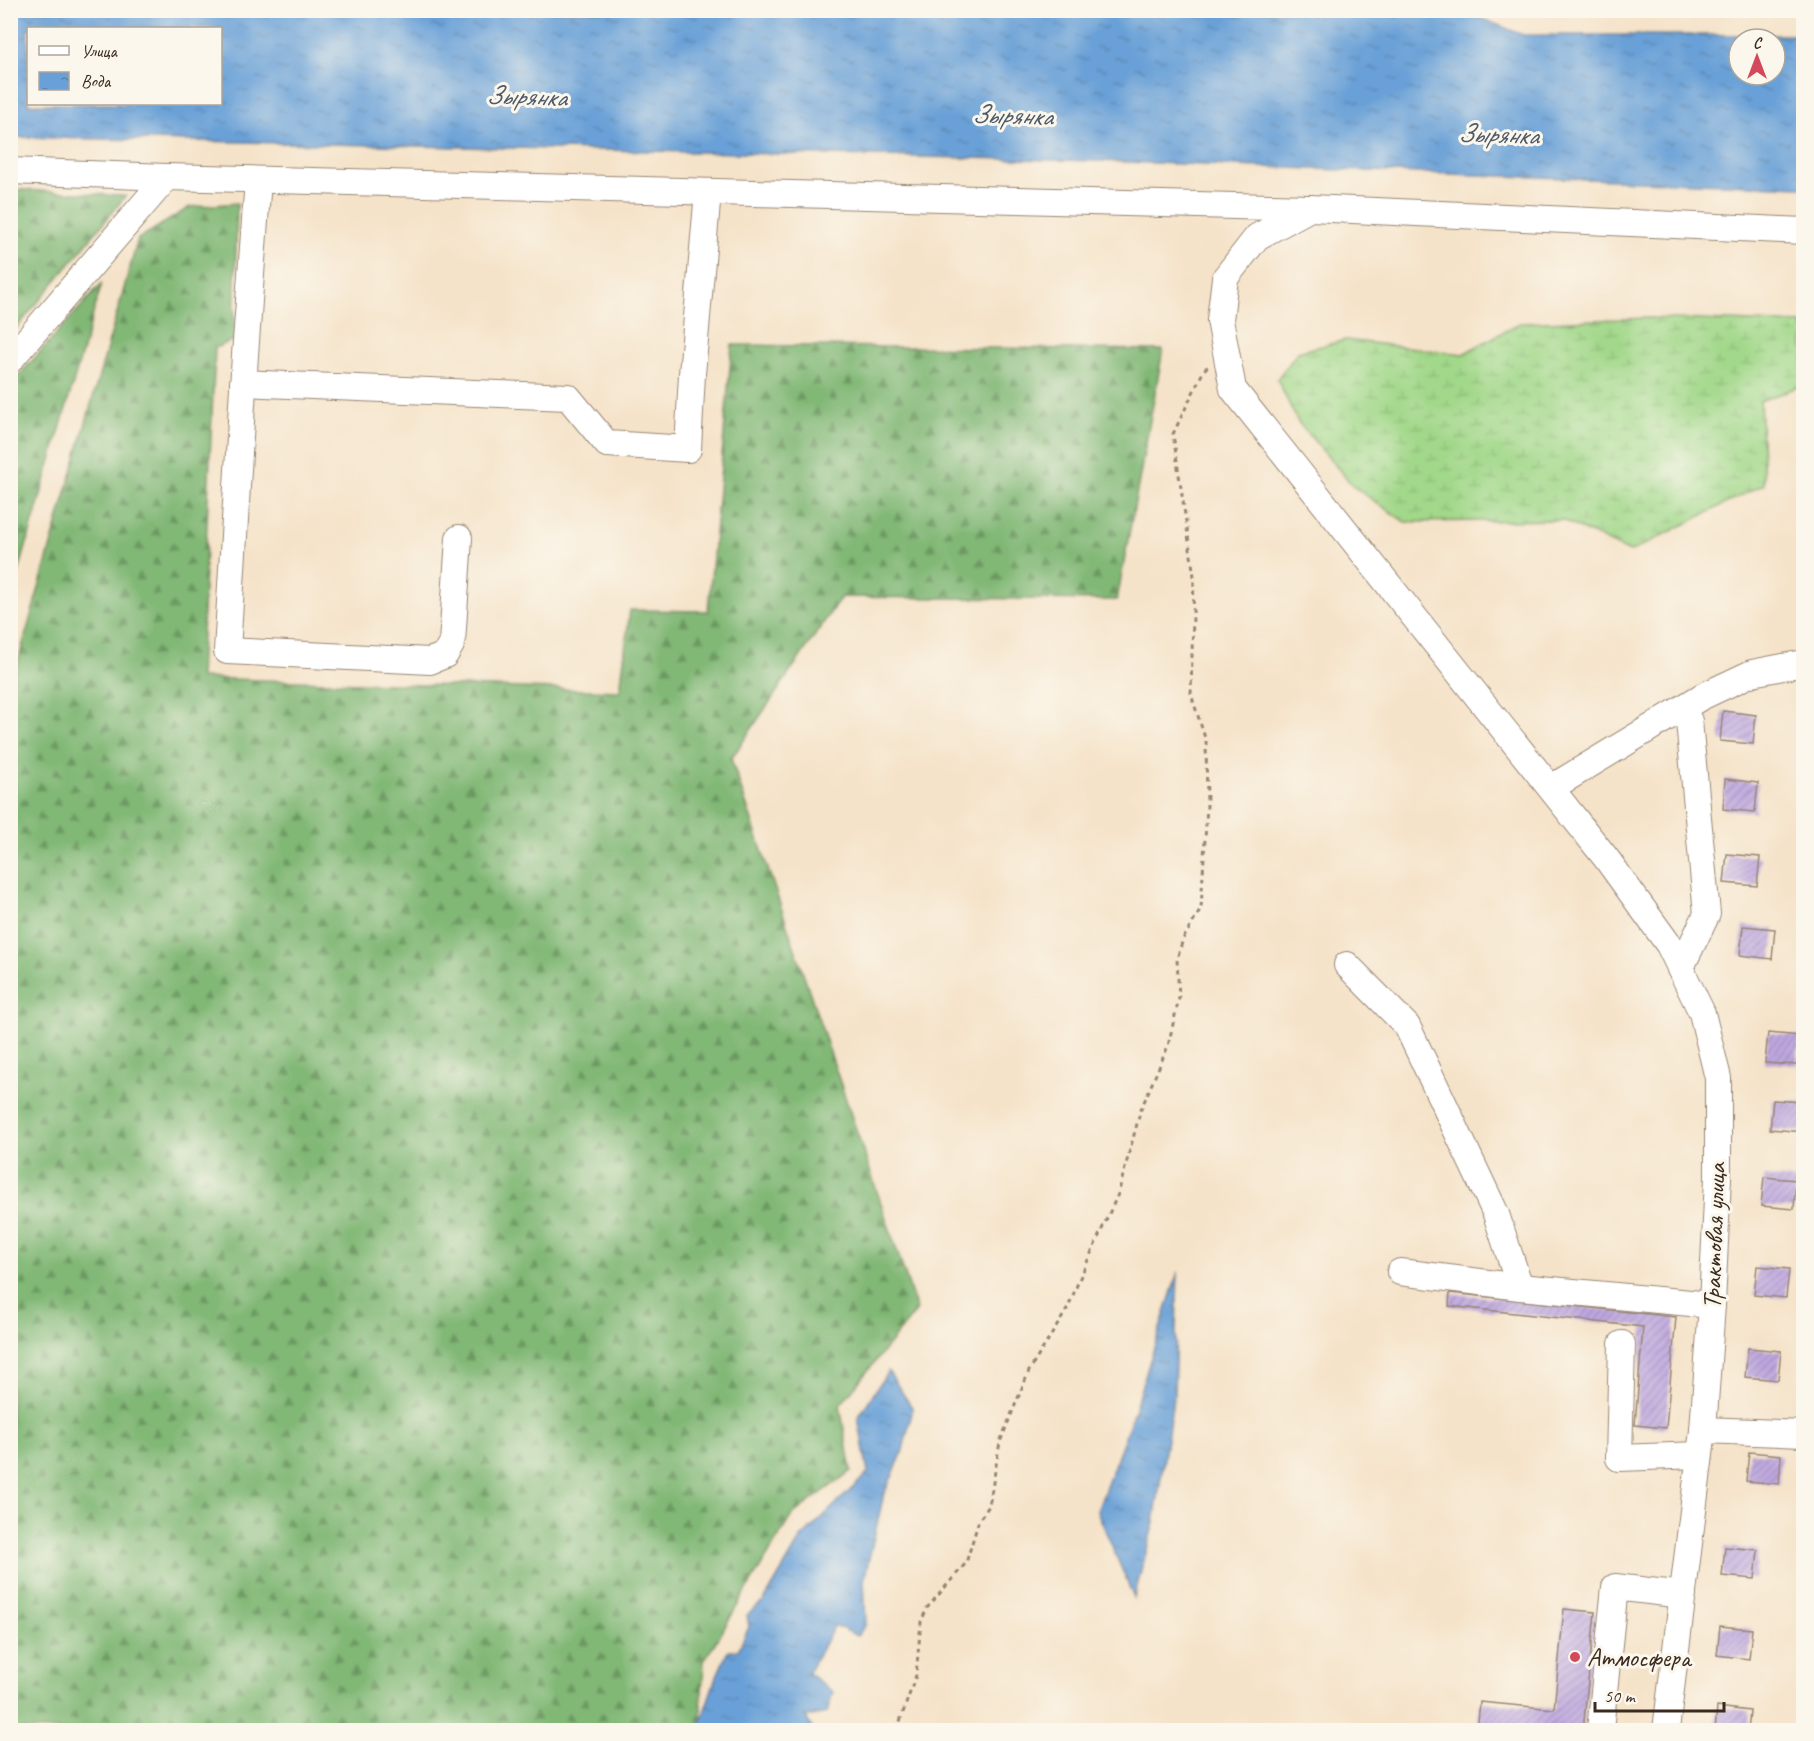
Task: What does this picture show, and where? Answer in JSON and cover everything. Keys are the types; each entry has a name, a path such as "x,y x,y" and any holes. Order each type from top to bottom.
{"street":[{"path":"10,171 258,180 1310,208 1803,231"},
{"path":"10,360 167,177"},
{"path":"258,180 227,651 430,661 446,655 452,643 459,538"},
{"path":"243,383 568,397 607,444 687,449 708,192"},
{"name":"Трактовая улица","path":"1310,208 1257,237 1225,278 1220,320 1233,389 1636,897 1669,945 1702,1013 1718,1078 1718,1178 1712,1305 1700,1455 1666,1731"},
{"path":"1551,788 1701,697 1752,673 1803,663"},
{"path":"1680,969 1707,914 1689,720"},
{"path":"1347,965 1407,1026 1496,1214 1520,1287"},
{"path":"1400,1272 1520,1287 1712,1305"},
{"path":"1622,1344 1619,1458 1700,1455"},
{"path":"1702,1430 1803,1434"},
{"path":"1600,1731 1615,1587 1683,1595"}],"path":[{"path":"897,1731 916,1675 921,1622 927,1608 966,1563 979,1520 989,1506 1000,1442 1029,1371 1068,1308 1118,1194 1141,1109 1168,1046 1179,998 1177,959 1184,939 1201,909 1207,805 1206,741 1191,694 1194,576 1173,434 1204,370 1226,352"}],"green space":[{"path":"10,189 126,196 11,335"},
{"path":"237,203 234,340 215,348 200,678 620,691 630,610 708,611 732,345 1163,350 1117,600 841,597 731,759 917,1310 840,1405 851,1471 792,1515 704,1661 700,1724 708,1730 11,1730 11,686 138,239 190,207"},
{"path":"102,283 11,599 11,384"},
{"path":"1649,318 1803,324 1803,385 1760,401 1764,484 1630,552 1562,520 1405,522 1354,487 1298,422 1277,379 1298,352 1346,340 1463,354 1520,323"}],"water":[{"name":"Зырянка","path":"11,11 1463,11 1523,35 1727,35 1727,87 1787,87 1787,35 1803,35 1803,187 1098,161 11,137"},
{"path":"1178,1272 1174,1394 1154,1522 1134,1598 1097,1511 1130,1423"},
{"path":"888,1371 913,1409 902,1454 884,1494 864,1580 866,1624 857,1636 835,1625 808,1673 833,1692 827,1713 806,1717 813,1730 711,1730 700,1724 728,1651 738,1650 749,1627 747,1615 764,1601 801,1538 868,1473 858,1418"}],"building":[{"path":"1723,711 1756,715 1753,744 1720,741"},
{"path":"1725,779 1758,783 1755,812 1723,809"},
{"path":"1727,854 1760,857 1757,886 1724,883"},
{"path":"1743,926 1775,929 1772,959 1740,955"},
{"path":"1768,1033 1800,1036 1797,1065 1765,1063"},
{"path":"1773,1100 1803,1102 1803,1132 1770,1129"},
{"path":"1764,1177 1796,1180 1794,1209 1761,1206"},
{"path":"1757,1266 1789,1269 1786,1298 1754,1295"},
{"path":"1450,1293 1676,1317 1666,1428 1635,1425 1643,1327 1449,1306"},
{"path":"1748,1348 1781,1351 1778,1380 1745,1377"},
{"path":"1749,1452 1781,1455 1779,1484 1746,1481"},
{"path":"1725,1547 1758,1550 1755,1579 1722,1576"},
{"name":"Атмосфера","path":"1564,1609 1595,1612 1583,1731 1477,1731 1480,1702 1554,1709"},
{"path":"1720,1626 1752,1629 1749,1659 1717,1655"},
{"path":"1717,1707 1750,1711 1748,1731 1715,1731"}],"place":[{"name":"Атмосфера","path":"1575,1657"}]}
